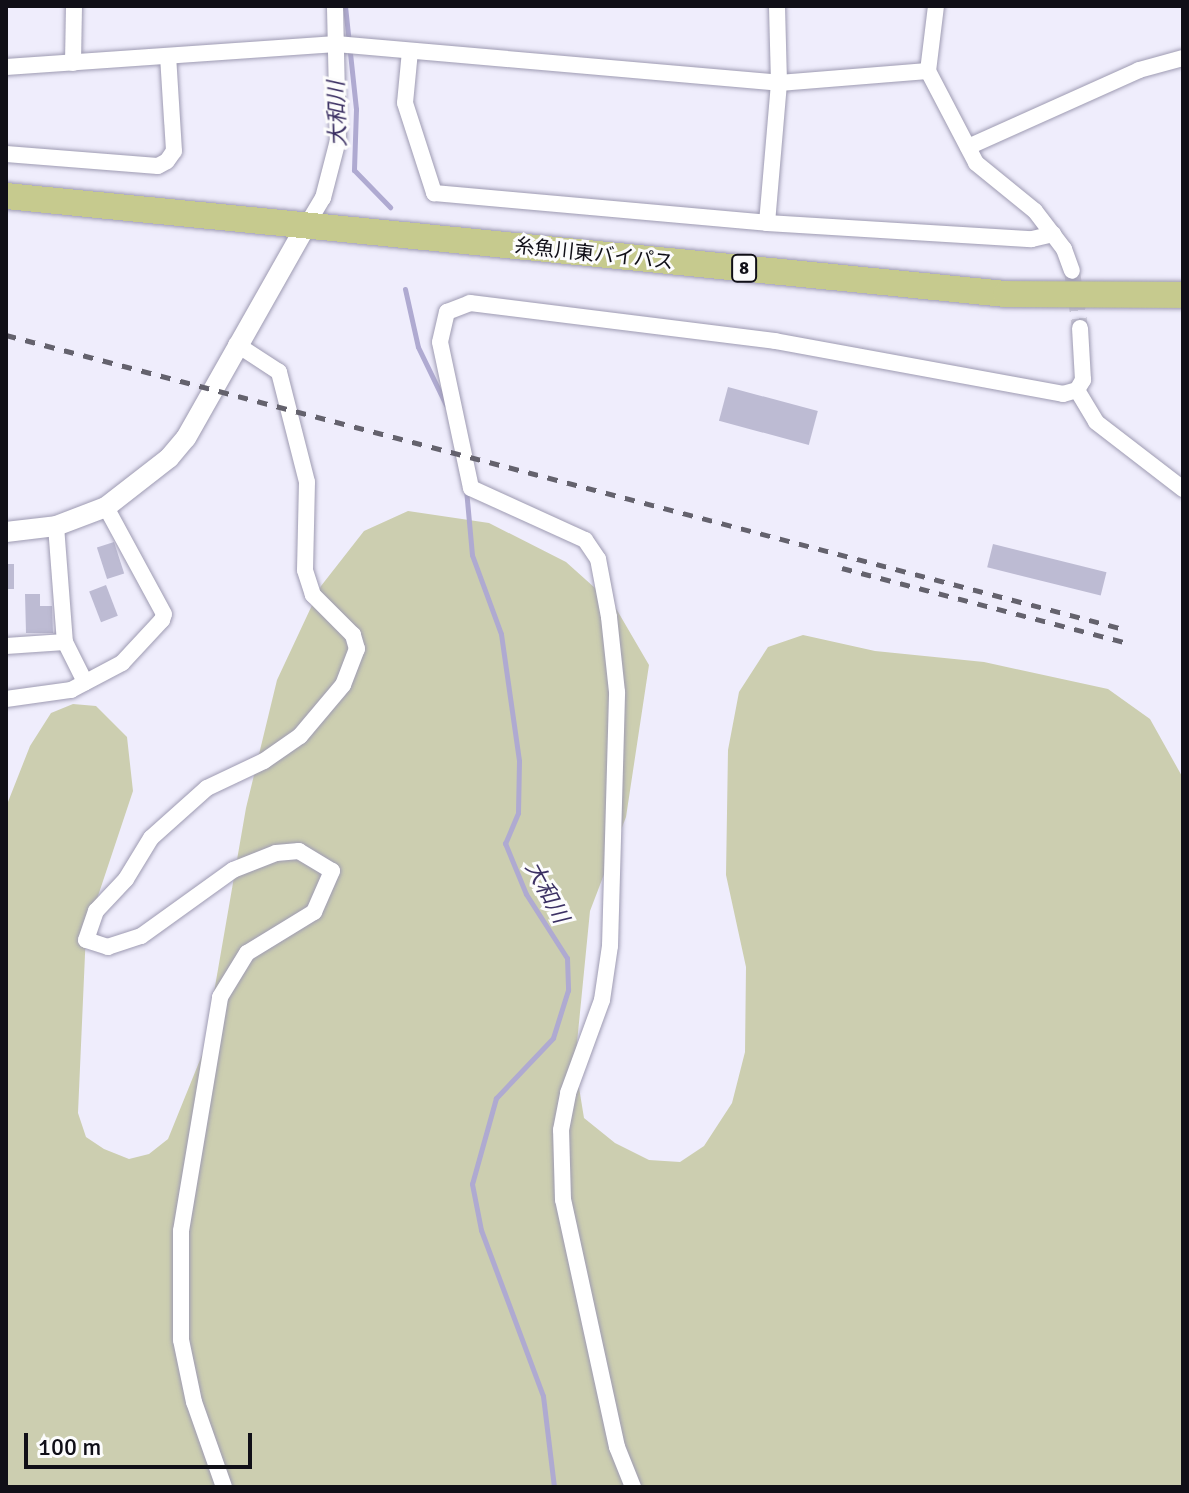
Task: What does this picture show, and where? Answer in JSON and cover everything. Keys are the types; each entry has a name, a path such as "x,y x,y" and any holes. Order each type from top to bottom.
{"highway":[{"name":"糸魚川東バイパス","path":"6,196 1006,294 1183,295"}],"street":[{"path":"73,63 74,6"},
{"path":"6,532 56,526 106,507 149,477 186,438 236,344 323,198 338,140 335,6"},
{"path":"767,223 779,83 777,6"},
{"path":"940,7 928,71 968,147 990,177 1035,211 1053,234 1072,271"},
{"path":"6,67 336,44 779,83 928,71"},
{"path":"410,51 405,103 434,193 767,223 1032,239 1053,234"},
{"path":"6,154 158,166 167,161 174,151 168,56"},
{"path":"968,147 1139,70 1183,58"},
{"path":"633,1487 617,1447 577,1277 562,1172 561,1130 568,1093 602,1000 610,946 617,692 609,617 598,559 585,540 471,488 440,342 447,312 470,303 775,341 1063,394 1077,390"},
{"path":"1080,328 1086,359 1077,390 1096,422 1183,489"},
{"path":"224,1487 194,1402 181,1340 181,1231 220,997 247,953 314,912 332,871 299,851 276,853 233,870 141,936 108,947 86,940 96,911 126,879 151,838 207,788 300,736 343,685 357,649 353,635 313,595 305,570 307,482 279,372 236,344"},
{"path":"6,699 71,690 122,663 164,614 106,507"},
{"path":"56,526 65,642 85,682"},
{"path":"6,646 65,642"}],"green space":[{"path":"408,511 489,523 566,562 614,605 649,665 626,817 590,911 575,1063 584,1118 615,1143 649,1160 680,1162 704,1146 732,1103 745,1052 746,967 726,875 728,750 739,692 768,647 803,635 875,651 984,662 1108,689 1150,719 1183,778 1183,1487 6,1487 6,807 30,746 51,713 73,704 96,706 127,737 133,791 86,932 78,1113 86,1137 104,1149 129,1159 149,1154 168,1139 204,1050 246,808 277,680 321,586 364,531"}],"building":[{"path":"728,387 818,411 809,445 719,421"},
{"path":"114,542 124,573 107,579 97,548"},
{"path":"993,544 1107,572 1101,596 987,567"},
{"path":"6,564 14,564 14,589 6,589"},
{"path":"106,585 118,616 101,622 89,591"},
{"path":"25,594 40,594 40,606 52,606 53,633 26,633"}],"waterway":[{"name":"大和川","path":"345,6 356,109 354,170 390,207"},
{"name":"大和川","path":"405,289 418,347 446,405"},
{"name":"大和川","path":"466,489 472,555 501,634 519,761 518,813 505,843 526,894 567,958 568,990 553,1038 496,1098 472,1184 481,1230 543,1396 554,1487"}],"tunnel":[{"path":"1072,271 1080,328"}],"railway":[{"path":"6,335 1127,630"},
{"path":"842,568 1124,642"}]}
